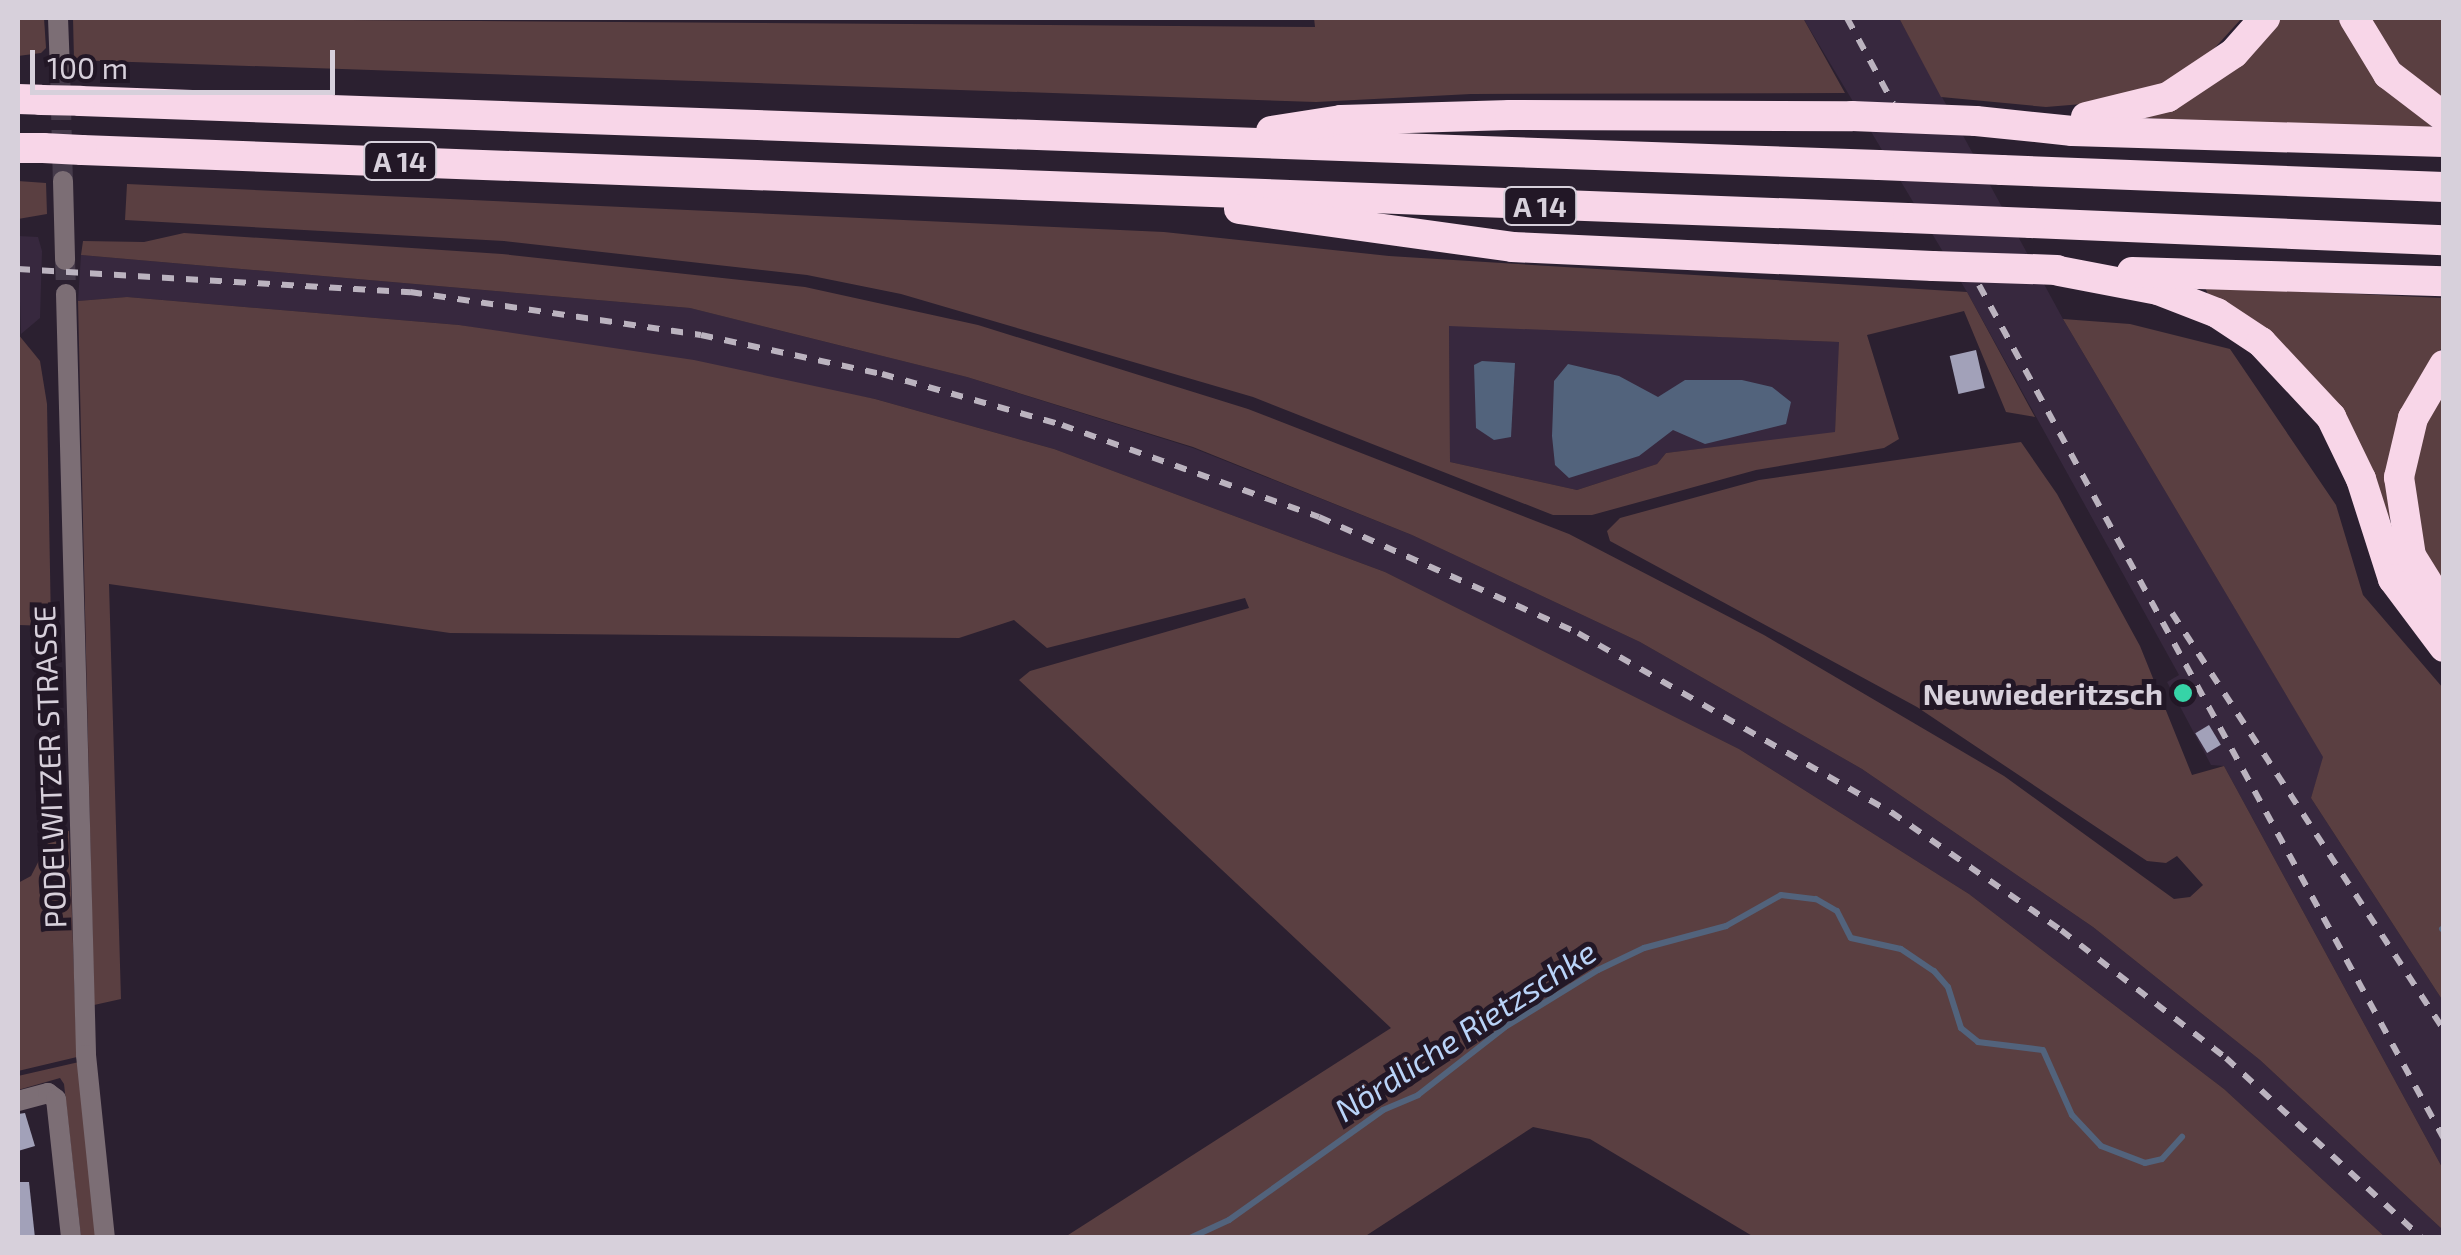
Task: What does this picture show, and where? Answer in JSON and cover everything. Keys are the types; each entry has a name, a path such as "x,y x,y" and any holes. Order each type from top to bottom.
{"highway":[{"path":"1199,141 1360,120 1852,116 1976,121 2077,119 2137,110 2208,74 2265,18"},
{"path":"2354,18 2388,74 2444,117"},
{"name":"A 14","path":"29,99 2444,186"},
{"path":"1976,121 2072,131 2444,142"},
{"name":"A 14","path":"30,148 2444,240"},
{"path":"1173,193 1265,216 1512,247 1933,266 2444,281"},
{"path":"2058,270 2158,290 2217,313 2261,342 2330,418 2360,479 2394,579 2444,647"},
{"path":"2444,365 2413,418 2399,477 2411,556 2444,608"}],"street":[{"path":"58,18 60,70"},
{"path":"63,181 65,260"},
{"name":"PODELWITZER STRASSE","path":"66,294 86,1054 105,1238"},
{"path":"18,1101 48,1093 56,1099 70,1238"}],"shaded area":[{"path":"18,18 44,18 46,48 41,53 18,56"},
{"path":"73,18 1315,27 1314,18 1803,18 1845,93 1471,94 1316,102 74,60"},
{"path":"1803,18 1899,18 2063,319 2324,758 2311,798 2443,1001 2443,1169 2224,766 2211,765 2167,682 2179,675 1967,292"},
{"path":"1899,18 2242,18 2201,63 2131,100 2046,107 1941,97"},
{"path":"2277,18 2346,18 2431,122 2430,131 2145,118 2196,94"},
{"path":"2366,18 2443,18 2443,98 2414,83"},
{"path":"18,181 46,183 47,214 18,219"},
{"path":"127,184 1164,232 1389,256 1967,292 2035,417 2006,412 1964,311 1867,335 1899,439 1884,448 1756,470 1592,515 1553,515 1253,397 901,294 807,275 504,241 125,220","holes":["1449,326 1839,342 1835,432 1666,453 1657,464 1577,490 1450,462"]},
{"path":"184,233 502,254 805,287 978,325 1248,409 1569,534 1764,635 2004,776 2174,899 2190,897 2203,885 2177,856 2166,863 2147,861 1917,707 1610,541 1607,531 1620,518 1759,480 2021,442 2057,494 2140,646 2192,775 2224,766 2443,1169 2443,1230 2260,1060 2093,927 1862,769 1640,642 1412,535 1193,447 967,377 690,308 81,255 83,241 144,242"},
{"path":"18,236 38,237 42,251 40,318 21,334"},
{"path":"81,255 690,308 967,377 1193,448 1412,535 1640,642 1862,769 2093,927 2260,1060 2443,1230 2443,1237 2385,1237 2224,1089 1969,894 1739,749 1385,572 1054,449 875,399 459,325 127,297 78,301"},
{"path":"2205,287 2443,298 2443,347 2433,357 2387,528 2369,476 2210,300"},
{"path":"127,297 459,325 694,360 875,399 1054,449 1385,572 1739,749 1969,894 2224,1089 2385,1237 1754,1237 1590,1139 1533,1127 1364,1237 1065,1237 1391,1028 1019,680 1030,671 1249,608 1245,598 1047,648 1014,620 959,638 450,633 109,584 121,999 94,1005 78,301"},
{"path":"2063,319 2130,324 2230,349 2336,505 2363,595 2443,688 2443,1001 2311,798 2323,757"},
{"path":"1449,325 1840,342 1835,433 1666,453 1657,464 1577,490 1450,462"},
{"path":"18,334 40,361 47,404 51,626 18,625"},
{"path":"2443,386 2443,588 2420,540 2412,472 2425,417"},
{"path":"54,831 69,831 77,1057 18,1071 18,883 31,876"},
{"path":"79,1062 97,1237 81,1237 64,1084 60,1078 18,1090 18,1076"}],"water":[{"path":"1482,361 1515,363 1511,437 1494,440 1476,428 1474,365"},
{"path":"1568,364 1619,376 1658,397 1685,380 1742,380 1772,387 1791,402 1786,424 1705,444 1673,430 1639,456 1569,478 1555,465 1552,436 1554,381"}],"building":[{"path":"1976,350 1985,388 1958,394 1950,356"},
{"path":"2209,725 2221,745 2207,753 2195,733"},
{"path":"25,1113 35,1146 18,1151 18,1114"},
{"path":"18,1182 29,1182 35,1238 18,1238"}],"waterway":[{"name":"Nördliche Rietzschke","path":"1190,1238 1229,1220 1383,1110 1418,1095 1505,1027 1598,970 1644,948 1726,926 1781,895 1816,899 1837,911 1851,938 1901,949 1934,971 1948,987 1961,1028 1978,1042 2043,1050 2072,1115 2101,1146 2145,1163 2162,1159 2182,1137"}],"tunnel":[{"path":"60,70 63,181"},
{"path":"65,260 66,294"}],"railway":[{"path":"1847,18 1893,103"},
{"path":"18,269 410,292 701,335 882,374 1062,425 1319,517 1578,633 1891,812 2061,930 2226,1058 2422,1238"},
{"path":"1979,285 2444,1139"},
{"path":"2172,613 2444,1030"}],"place":[{"name":"Neuwiederitzsch","path":"2183,693"}]}
